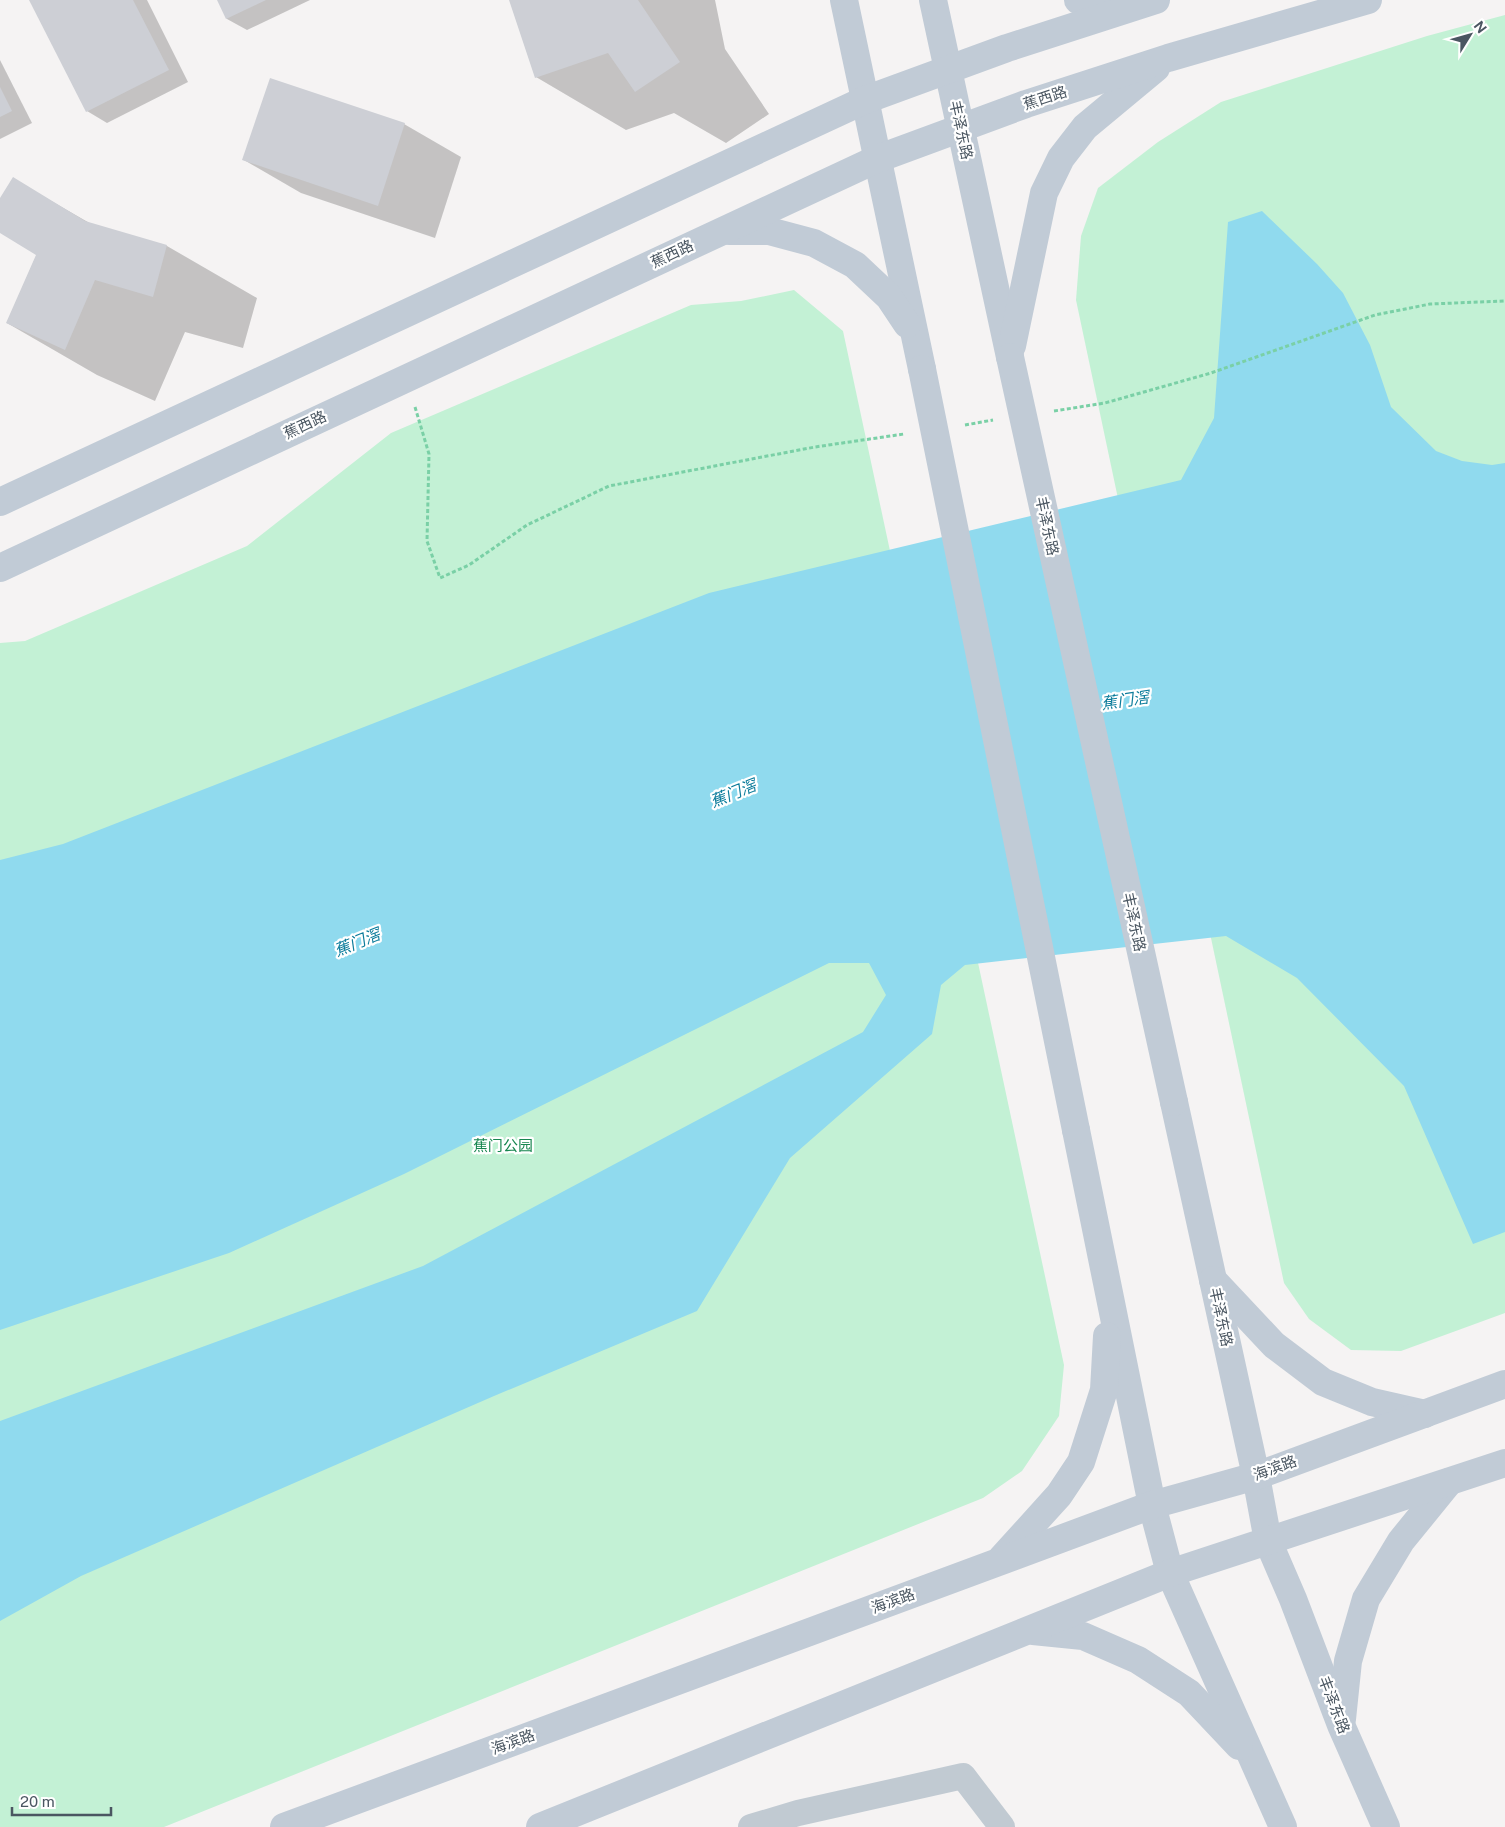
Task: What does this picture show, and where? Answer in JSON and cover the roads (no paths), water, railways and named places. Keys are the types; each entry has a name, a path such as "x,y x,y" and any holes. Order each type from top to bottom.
{"main road":[{"path":"844,0 922,369 1152,1505 1170,1573 1283,1827"},
{"name":"丰泽东路","path":"933,0 1256,1476 1268,1541 1293,1599 1341,1725 1386,1827"},
{"path":"1078,0 1145,3"},
{"name":"蕉西路","path":"0,568 877,159 1026,104 1168,58 1368,0"},
{"path":"0,502 865,100 948,69 1145,3"},
{"path":"1010,357 1044,193 1061,158 1085,127 1168,58"},
{"path":"723,231 769,231 814,243 855,266 889,296 915,335"},
{"path":"1213,1280 1274,1345 1323,1382 1372,1402 1425,1414"},
{"path":"999,1562 1058,1495 1081,1462 1104,1390 1110,1297"},
{"name":"海滨路","path":"284,1827 1152,1505 1256,1476 1505,1384"},
{"path":"540,1827 1170,1573 1505,1463"},
{"path":"1341,1725 1348,1661 1366,1599 1401,1541 1448,1482"},
{"path":"1028,1630 1083,1636 1138,1660 1189,1693 1253,1760"}],"street":[{"path":"751,1827 798,1813 963,1776 1002,1827"}],"water":[{"name":"蕉门滘","path":"1262,211 1317,264 1343,293 1370,345 1391,407 1436,451 1462,461 1492,465 1505,463 1505,1232 1473,1244 1404,1086 1297,978 1226,936 965,965 941,985 932,1034 790,1158 697,1311 494,1396 81,1576 0,1621 0,1421 423,1266 863,1032 886,995 869,963 829,963 404,1174 229,1253 0,1330 0,860 63,844 709,593 1181,480 1214,418 1228,222"}],"park label":[{"name":"蕉门公园","path":"503,1146"}]}
